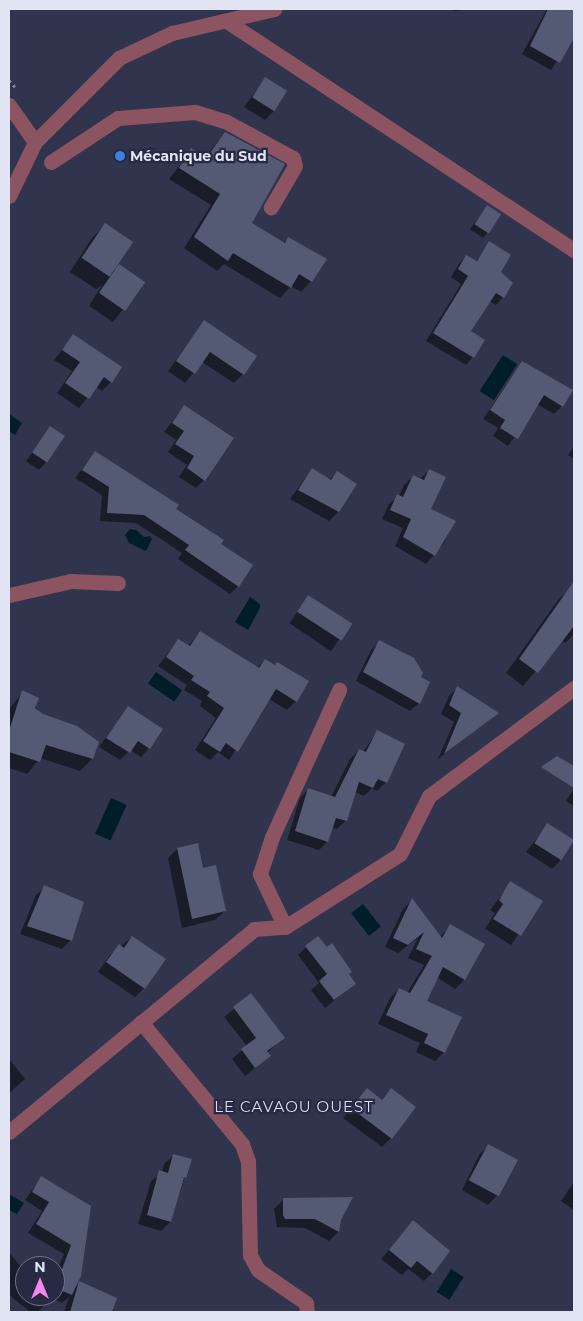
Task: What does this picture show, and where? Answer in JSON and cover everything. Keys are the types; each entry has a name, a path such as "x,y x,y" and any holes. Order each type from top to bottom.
{"street":[{"path":"9,196 35,142 119,58 172,32 228,22 274,9"},
{"path":"228,22 574,250"},
{"path":"9,105 35,142"},
{"path":"51,162 118,118 195,112 225,121 293,158 295,166 271,207"},
{"path":"9,595 71,581 118,583"},
{"path":"9,1132 254,929 285,927 400,854 429,796 574,688"},
{"path":"285,927 260,874 272,837 340,690"},
{"path":"141,1022 242,1144 248,1161 250,1255 258,1270 306,1303 307,1312"}],"water":[{"path":"503,355 517,364 494,400 480,391"},
{"path":"9,414 22,423 15,435 9,431"},
{"path":"130,529 136,530 144,537 150,536 152,539 146,551 129,543 125,535"},
{"path":"250,597 260,604 260,608 248,630 235,622"},
{"path":"156,672 182,690 174,702 148,683"},
{"path":"111,798 127,805 111,841 95,834"},
{"path":"363,904 381,927 369,936 351,913"},
{"path":"9,1194 24,1203 17,1214 9,1210"},
{"path":"451,1269 464,1277 449,1300 437,1292"}],"building":[{"path":"548,9 574,9 574,38 560,63 530,46"},
{"path":"265,77 287,91 274,111 252,97"},
{"path":"225,132 285,164 252,223 285,243 288,237 327,259 312,282 299,274 291,288 233,253 228,261 194,237 220,194 179,168 191,148 207,157"},
{"path":"487,205 501,214 489,234 474,224"},
{"path":"105,223 133,242 110,277 82,258"},
{"path":"489,241 511,255 501,272 513,283 504,298 496,293 471,331 485,340 474,358 433,333 468,276 458,269 466,255 477,261"},
{"path":"119,264 145,282 125,311 99,293"},
{"path":"204,320 257,356 244,375 210,352 195,374 176,361"},
{"path":"73,334 122,367 112,383 104,377 89,399 65,383 80,362 62,350"},
{"path":"522,361 573,390 563,407 544,395 518,439 500,428 505,420 490,410"},
{"path":"184,405 234,438 205,481 187,468 194,456 175,444 184,431 172,423"},
{"path":"50,426 65,436 47,463 32,453"},
{"path":"95,451 179,505 176,509 224,540 221,544 253,565 239,587 185,550 189,545 144,515 107,513 109,487 82,470"},
{"path":"312,468 331,480 337,471 357,484 339,512 298,490"},
{"path":"429,469 446,477 431,509 456,521 435,556 403,537 411,519 390,510 397,494 403,497 413,475 424,480"},
{"path":"574,581 574,626 538,673 519,659"},
{"path":"308,595 352,624 342,641 297,612"},
{"path":"200,631 259,668 265,659 275,665 277,662 309,681 297,702 276,689 238,752 226,743 220,752 203,741 224,708 207,696 210,692 191,680 194,676 166,657 178,639 190,646"},
{"path":"379,640 414,658 423,673 421,677 430,682 420,704 363,672"},
{"path":"457,686 499,713 444,754 461,713 449,705"},
{"path":"22,690 39,698 35,708 43,714 77,726 99,742 93,759 46,745 40,762 9,752 9,731"},
{"path":"128,706 163,729 150,749 138,741 130,753 106,738"},
{"path":"377,730 405,744 387,783 378,779 373,788 359,782 347,821 336,818 328,842 295,831 308,788 335,797 359,749 366,752"},
{"path":"557,756 574,766 574,788 541,767"},
{"path":"547,823 574,840 561,860 534,843"},
{"path":"198,843 203,868 216,865 226,911 192,919 177,848"},
{"path":"510,881 543,901 521,936 493,919 503,904 499,900"},
{"path":"44,885 84,902 72,941 27,926"},
{"path":"412,898 442,938 450,924 485,944 465,980 443,967 427,1001 462,1017 445,1053 424,1043 428,1034 386,1015 399,988 410,993 432,956 416,949 424,932 408,945 393,938"},
{"path":"132,936 166,959 145,989 106,962 119,944 124,948"},
{"path":"318,936 327,947 332,943 352,972 349,974 356,984 334,1000 319,981 327,974 305,946"},
{"path":"251,993 285,1038 267,1051 271,1056 255,1068 241,1049 256,1038 233,1007"},
{"path":"367,1088 382,1100 391,1088 416,1107 392,1139 351,1108"},
{"path":"488,1144 518,1160 499,1196 469,1180"},
{"path":"173,1154 192,1159 186,1178 180,1177 184,1178 171,1222 147,1215 159,1170 168,1173"},
{"path":"41,1176 91,1206 81,1276 72,1295 65,1292 65,1261 71,1245 36,1224 49,1202 32,1192"},
{"path":"353,1197 341,1220 339,1232 315,1219 285,1219 283,1215 283,1198"},
{"path":"413,1220 450,1251 433,1274 417,1261 411,1268 389,1250"},
{"path":"79,1281 117,1298 112,1312 70,1312"}],"place":[{"name":"Mécanique du Sud","path":"120,156"}],"district":[{"name":"LE CAVAOU OUEST","path":"294,1107"}]}
